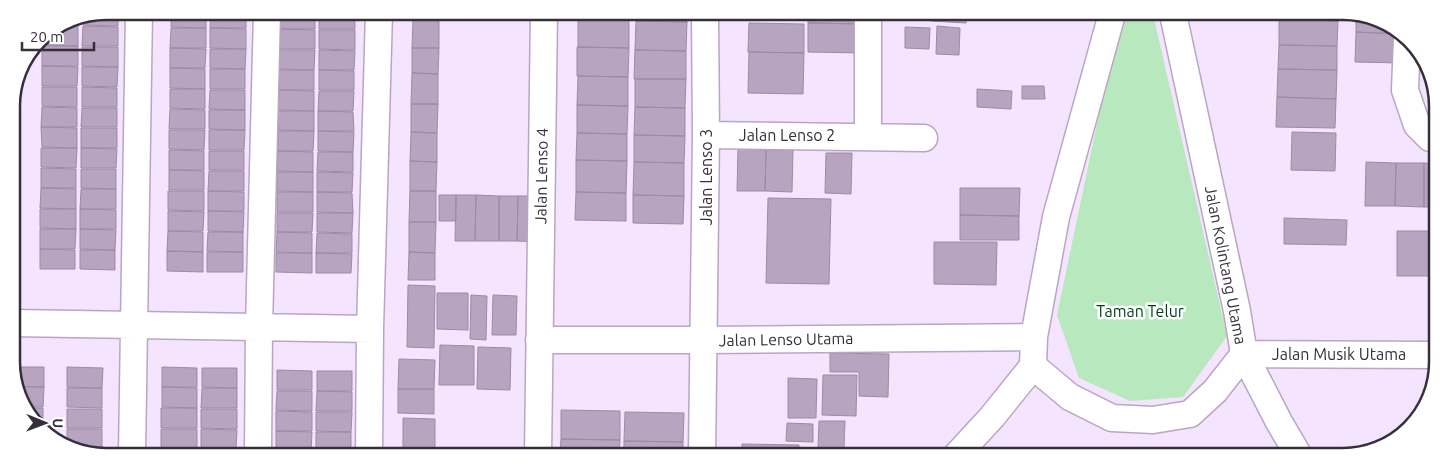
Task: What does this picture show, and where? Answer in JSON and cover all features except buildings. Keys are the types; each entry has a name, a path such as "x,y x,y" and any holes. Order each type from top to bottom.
{"street":[{"path":"132,448 139,20"},
{"path":"258,448 259,327 267,20"},
{"path":"369,448 378,20"},
{"name":"Jalan Lenso 4","path":"538,448 544,20"},
{"name":"Jalan Lenso 3","path":"702,448 706,134 705,20"},
{"path":"868,20 868,136"},
{"path":"963,448 992,417 1033,366 1034,337 1056,217 1110,20"},
{"name":"Jalan Kolintang Utama","path":"1033,366 1070,396 1112,418 1153,420 1190,414 1215,391 1244,354 1237,311 1174,20"},
{"path":"1407,48 1405,90 1417,125 1429,135"},
{"name":"Jalan Lenso 2","path":"706,134 924,138"},
{"path":"20,323 370,329"},
{"name":"Jalan Lenso Utama","path":"539,340 1034,337"},
{"path":"1244,354 1294,448"},
{"name":"Jalan Musik Utama","path":"1244,354 1429,355"}],"green space":[{"name":"Taman Telur","path":"1119,20 1154,20 1227,336 1183,397 1130,401 1079,378 1057,315"}]}
